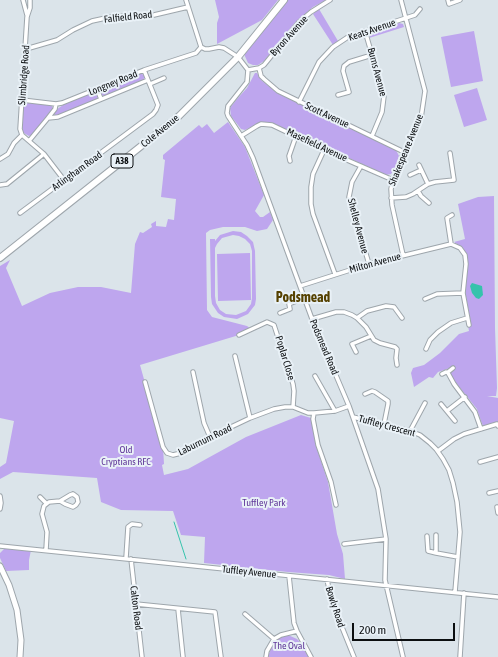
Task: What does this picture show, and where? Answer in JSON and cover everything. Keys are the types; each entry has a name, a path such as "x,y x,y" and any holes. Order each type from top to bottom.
{"highway":[{"name":"Cole Avenue","path":"0,258 179,116 238,57 284,0"}],"main road":[{"path":"0,566 9,585 17,610 21,640 20,657"}],"street":[{"name":"Slimbridge Road","path":"21,134 27,16 23,0"},
{"name":"Slimbridge Road","path":"27,16 30,8 30,0"},
{"path":"186,0 201,47 209,50 219,47 224,48 238,57 248,70 259,68"},
{"name":"Byron Avenue","path":"259,68 264,65 299,22 311,12 330,0"},
{"name":"Shakespeare Avenue","path":"401,0 425,91 421,118 404,152 390,189 403,255"},
{"path":"448,0 449,4 460,0"},
{"name":"Falfield Road","path":"26,49 57,40 92,21 115,16 154,15 188,6"},
{"name":"Keats Avenue","path":"299,102 319,62 326,54 348,37 406,19 415,15 420,9"},
{"name":"Burns Avenue","path":"365,31 383,90 384,102 382,112 372,136"},
{"name":"Longney Road","path":"22,100 56,104 62,103 144,70 196,54 201,47"},
{"path":"338,95 349,92 343,71 344,66 349,62 372,55"},
{"name":"Scott Avenue","path":"259,68 261,76 278,91 404,152"},
{"name":"Arlingham Road","path":"20,213 156,110 158,105 144,70"},
{"name":"Podsmead Road","path":"248,70 249,75 247,82 230,102 227,112 230,121 250,150 312,319 349,406 378,489 386,539 385,580 403,657"},
{"path":"48,118 58,116 101,99 164,78"},
{"path":"97,89 101,99"},
{"path":"29,141 55,109 56,104"},
{"name":"Masefield Avenue","path":"241,136 261,124 272,125 324,150 393,180"},
{"path":"0,159 8,154 9,150 21,134 44,154 64,180"},
{"path":"290,161 288,156 296,136"},
{"path":"324,150 313,174 311,204 312,214 334,274"},
{"path":"391,198 406,197 428,184 454,180 450,153"},
{"path":"0,185 7,184 44,154"},
{"path":"419,165 428,184"},
{"name":"Shelley Avenue","path":"361,166 352,182 349,197 369,264"},
{"path":"410,175 421,170"},
{"path":"418,191 429,203"},
{"path":"452,215 447,218 451,244 460,248 465,255 466,264 463,293 469,325"},
{"name":"Milton Avenue","path":"300,286 369,264 451,244"},
{"path":"425,299 437,294 463,293"},
{"path":"280,313 290,309 289,304 304,298"},
{"path":"394,307 397,304"},
{"path":"357,318 368,311 386,306 394,307 402,318"},
{"path":"312,319 330,312 344,312 357,318 366,327 370,336 380,343 395,347 397,349 397,365"},
{"path":"426,349 434,335 451,323 467,318"},
{"name":"Poplar Close","path":"239,335 267,322 274,325 293,384 293,407"},
{"path":"356,352 352,344 370,336"},
{"path":"423,342 428,344"},
{"path":"235,356 250,418"},
{"path":"442,374 453,368"},
{"path":"192,372 204,423 210,437"},
{"path":"448,372 454,384 475,412 481,428"},
{"path":"315,376 335,411"},
{"name":"Laburnum Road","path":"145,382 163,447 167,453 173,455 177,455 250,418 274,409 293,407 308,413 314,413"},
{"path":"365,394 372,391 388,401 384,424"},
{"path":"447,411 465,397"},
{"path":"410,431 425,403"},
{"path":"441,404 455,422"},
{"path":"336,505 328,471 318,445 313,419 314,413 335,411 349,406"},
{"name":"Tuffley Crescent","path":"353,417 410,431 420,435 438,451 448,470 457,502 460,532 455,592"},
{"path":"438,451 457,438 481,428 497,424 498,426"},
{"path":"480,462 498,457"},
{"path":"328,471 332,469"},
{"path":"489,493 498,491"},
{"path":"46,550 47,532 42,514 44,506 54,500 60,500 73,494 77,496 78,502 73,506 65,504 60,500"},
{"path":"0,496 2,504 0,509"},
{"path":"40,497 46,504"},
{"path":"497,507 498,513"},
{"path":"126,558 128,527 132,524 140,525"},
{"path":"436,535 436,553"},
{"path":"427,536 428,551 458,557"},
{"path":"344,544 386,539"},
{"name":"Tuffley Avenue","path":"0,546 498,597"},
{"name":"Calton Road","path":"131,559 142,657"},
{"path":"289,576 294,623 311,657"},
{"name":"Bowly Road","path":"327,579 330,600 354,657"},
{"path":"460,657 464,593"},
{"path":"136,604 215,612 221,657"},
{"path":"178,608 183,657"},
{"path":"245,614 274,639"},
{"path":"266,657 274,639 281,635 297,631"}],"green space":[{"path":"215,0 278,0 262,20 217,44 217,23 219,17"},
{"path":"287,0 326,0 313,7 294,24 264,61 258,65 248,63 244,54"},
{"path":"319,9 338,41 333,45 313,14"},
{"path":"399,23 403,24 404,27 369,38 372,32"},
{"path":"474,31 483,81 451,87 441,37"},
{"path":"140,73 145,76 143,81 104,96 101,95 102,89"},
{"path":"255,73 257,73 261,80 277,93 396,150 399,156 394,170 391,174 386,175 272,123 260,123 245,130 241,129 231,116 230,108 247,88"},
{"path":"477,88 487,120 464,127 454,95"},
{"path":"93,92 97,94 97,99 59,115 54,115 56,110 63,105"},
{"path":"28,102 51,105 53,108 32,135 29,136 22,132 23,105"},
{"path":"228,122 245,147 264,195 255,211 260,217 263,217 270,212 273,220 267,229 257,231 245,227 223,227 210,230 206,233 207,310 212,317 247,326 251,329 239,335 140,365 163,447 164,464 162,465 164,475 188,469 246,437 301,415 311,418 316,446 328,482 337,534 343,554 345,579 329,575 204,563 205,537 181,535 173,511 121,510 101,502 97,478 13,472 0,479 0,467 6,463 14,421 0,418 0,266 10,260 6,268 22,306 50,293 78,287 101,287 131,293 135,244 140,232 143,233 152,227 151,224 156,221 156,226 166,227 168,219 174,220 176,199 161,197 165,160 163,159 163,155 199,125 202,128 207,124 214,133"},
{"path":"494,196 497,388 496,396 487,396 498,398 498,422 483,426 477,409 452,378 450,373 453,367 438,372 433,378 429,377 414,387 411,373 413,368 424,365 440,353 459,334 469,331 468,326 471,324 465,291 468,258 463,248 454,242 465,239 458,204 478,197"},
{"path":"233,231 241,232 253,242 255,251 255,305 248,314 237,319 224,317 218,313 212,304 210,239 215,239 215,241 220,235","holes":["233,235 239,236 250,244 252,251 252,298 251,304 246,311 236,315 226,314 220,310 216,303 215,248 222,238"]},
{"path":"250,253 251,300 218,301 217,254"},
{"path":"5,548 31,550 29,570 6,571 0,558 0,553"},
{"name":"The Oval","path":"288,635 297,639 302,644 309,657 268,657 271,648 278,639"}],"shaded area":[{"path":"472,283 482,286 483,295 479,299 472,293 470,286"}],"waterway":[{"path":"174,522 186,559"}],"district":[{"name":"Podsmead","path":"303,298"}],"park label":[{"name":"Old Cryptians RFC","path":"126,456"},
{"name":"Tuffley Park","path":"264,503"}]}
